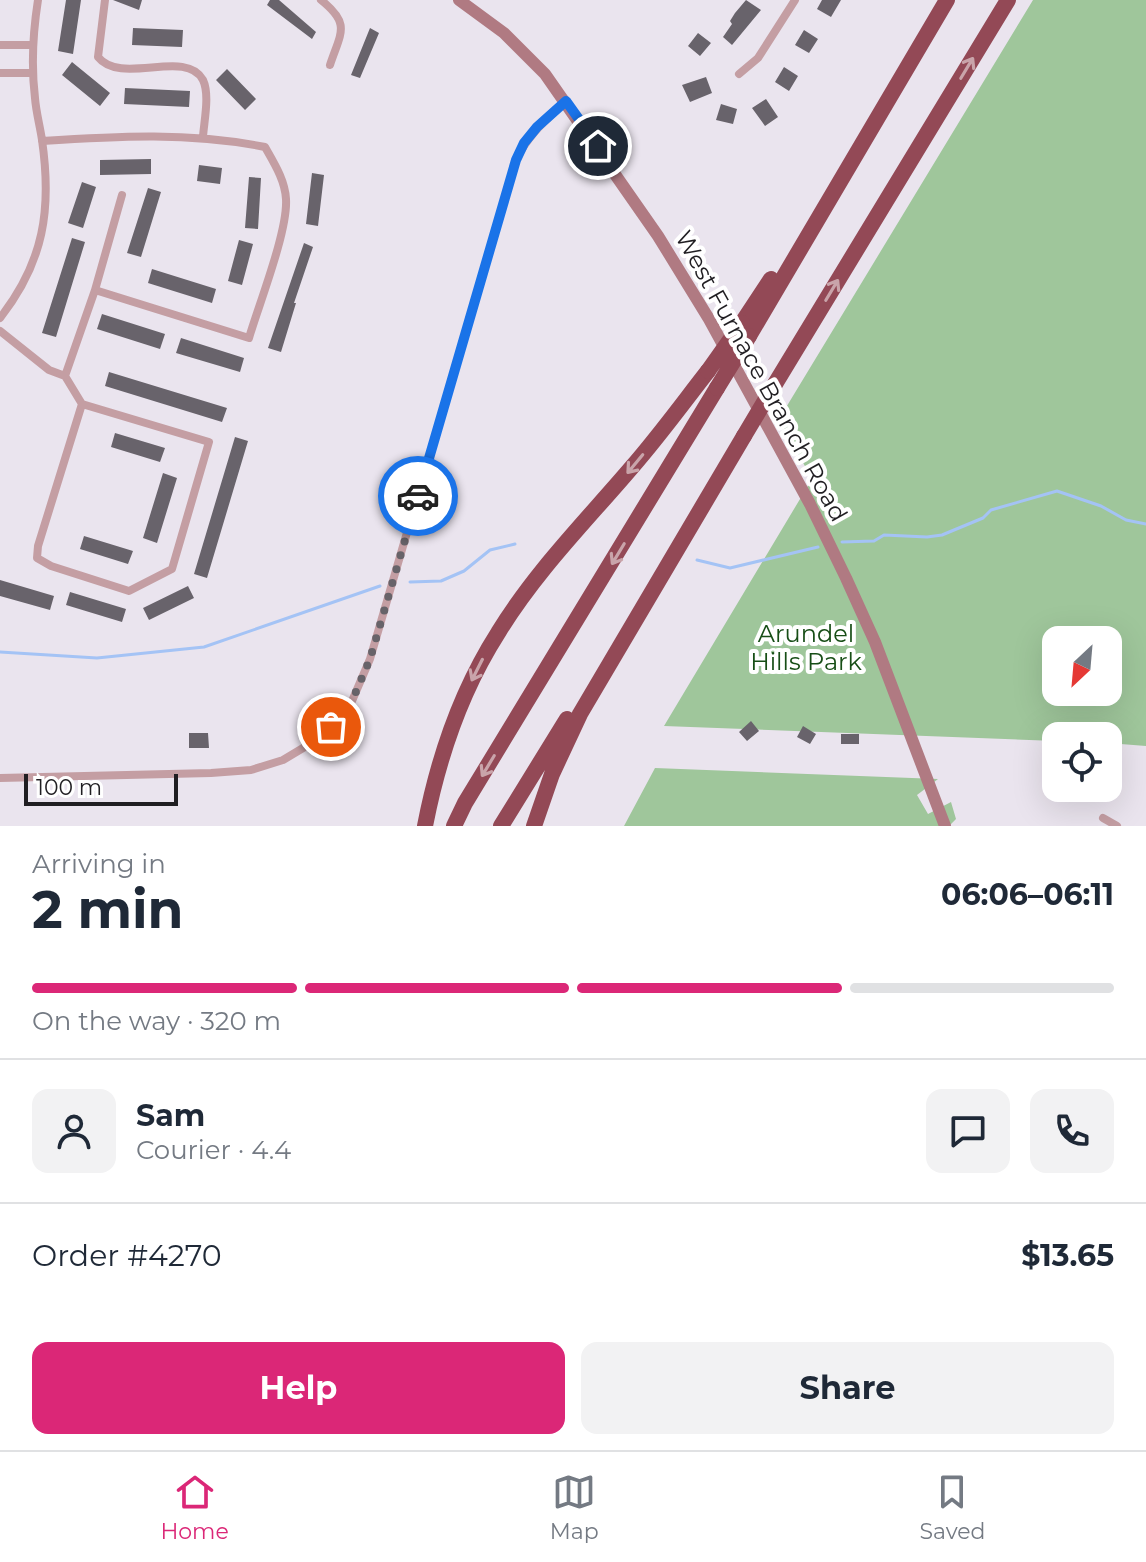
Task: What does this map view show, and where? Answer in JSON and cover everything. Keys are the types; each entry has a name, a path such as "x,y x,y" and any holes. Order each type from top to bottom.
{"highway":[{"path":"448,826 465,803 717,388 746,329 946,0"},
{"path":"534,826 569,737 666,566 1008,0"},
{"path":"425,826 431,795 450,735 477,669 497,634 524,594 746,329"},
{"path":"501,826 666,566"},
{"path":"454,826 465,803"}],"main road":[{"name":"West Furnace Branch Road","path":"459,0 524,52 566,101 658,236 709,319 810,504 875,642 945,826"}],"street":[{"path":"2,313 31,269 41,242 46,191 33,73 38,0"},
{"path":"105,0 98,57 111,66 126,69 184,67 195,71 204,81 206,96 203,137"},
{"path":"321,0 337,13 342,25 330,65"},
{"path":"739,74 758,58 795,0"},
{"path":"0,45 33,45"},
{"path":"0,73 33,73"},
{"path":"0,778 251,770 283,760 331,727 352,701 370,659 516,160 537,127 566,101"},
{"path":"42,141 130,135 203,137 265,147 278,170 286,198 283,223 249,338 95,290"},
{"path":"65,376 95,290 122,195"},
{"path":"0,331 49,370 65,376 82,404 209,442 172,569 129,591 51,566 37,558 38,546 82,404"},
{"path":"1103,818 1117,826"}],"green space":[{"name":"Arundel Hills Park","path":"1033,0 1146,0 1146,746 1122,744 1122,722 1042,722 1042,740 664,726 812,479 779,419"},
{"path":"655,768 938,779 917,795 928,814 951,802 956,819 949,826 624,826"}],"building":[{"path":"66,0 81,0 73,54 58,51"},
{"path":"113,0 142,0 139,10"},
{"path":"270,0 279,0 316,32 312,39 267,5"},
{"path":"746,0 761,10 732,45 723,37 732,24 730,21"},
{"path":"822,0 841,0 831,17 817,9"},
{"path":"133,28 183,30 182,47 132,45"},
{"path":"370,28 379,33 360,78 351,75"},
{"path":"804,30 818,39 809,53 795,45"},
{"path":"698,33 711,43 700,56 688,46"},
{"path":"72,62 110,93 100,106 62,75"},
{"path":"784,67 798,76 789,91 775,82"},
{"path":"227,69 256,99 245,110 216,80"},
{"path":"706,77 712,93 690,102 682,85"},
{"path":"125,88 190,91 189,107 124,104"},
{"path":"766,99 778,117 765,126 752,108"},
{"path":"721,104 737,109 733,124 716,120"},
{"path":"151,159 151,174 100,175 100,160"},
{"path":"199,165 222,168 220,184 197,181"},
{"path":"312,173 324,175 318,226 306,224"},
{"path":"249,177 261,178 258,229 245,228"},
{"path":"82,182 96,187 83,228 68,223"},
{"path":"148,188 161,192 141,257 127,253"},
{"path":"72,238 85,242 56,337 42,333"},
{"path":"239,240 253,244 242,285 228,281"},
{"path":"304,243 313,247 281,352 268,348"},
{"path":"152,269 216,289 212,303 148,283"},
{"path":"102,314 165,334 160,349 97,329"},
{"path":"181,338 244,358 240,372 176,353"},
{"path":"109,372 227,408 222,422 105,386"},
{"path":"115,433 165,448 160,462 111,447"},
{"path":"235,437 248,441 207,578 194,574"},
{"path":"163,473 177,478 157,543 143,538"},
{"path":"84,536 133,551 128,564 80,549"},
{"path":"0,580 54,596 50,610 0,596"},
{"path":"188,586 194,598 149,620 143,608"},
{"path":"70,592 126,609 122,622 66,605"},
{"path":"751,721 759,731 747,741 739,732"},
{"path":"803,726 816,734 810,744 797,737"},
{"path":"189,733 208,733 209,748 189,748"},
{"path":"841,734 859,734 859,744 841,744"}],"waterway":[{"path":"842,542 874,541 884,535 942,535 983,518 991,510 1057,491 1101,506 1126,520 1146,524"},
{"path":"410,582 441,581 464,571 490,550 515,544"},
{"path":"697,560 730,568 818,547"},
{"path":"0,652 97,658 204,647 380,586"}],"way so far":[{"path":"331,727 352,701 370,659 418,496"}],"route":[{"path":"418,496 516,160 524,143 566,101 598,146"}]}
